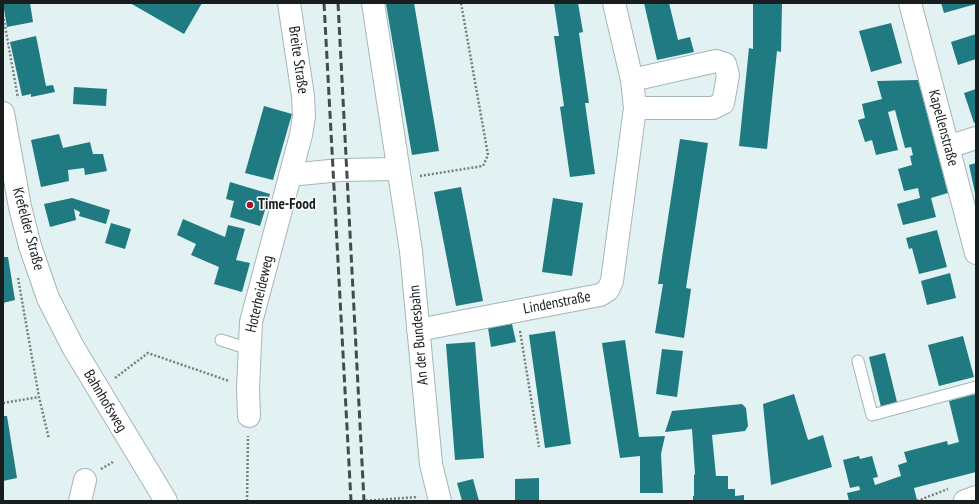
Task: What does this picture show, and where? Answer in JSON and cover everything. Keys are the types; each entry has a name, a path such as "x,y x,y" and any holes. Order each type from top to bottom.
{"street":[{"name":"Breite Straße","path":"289,3 303,96 304,116"},
{"name":"An der Bundesbahn","path":"373,3 411,251 430,464 439,499"},
{"name":"Lindenstraße","path":"418,330 600,295 608,290 612,281 635,108 632,80 614,3"},
{"name":"Kapellenstraße","path":"910,3 976,252"},
{"path":"632,80 716,61 725,64 728,75 723,103 713,108 635,108"},
{"name":"Krefelder Straße","path":"11,109 20,207 30,246 48,298"},
{"name":"Hoterheideweg","path":"249,416 248,388 251,322 301,135 304,116"},
{"path":"948,147 976,138"},
{"path":"290,175 340,170 399,174"},
{"name":"Bahnhofsweg","path":"48,298 72,346 166,501"},
{"path":"965,501 976,497"}],"lane":[{"path":"221,340 249,349"},
{"path":"858,361 872,415 976,387"}],"path":[{"path":"399,174 483,166 488,155 461,3"},
{"path":"3,15 11,109"},
{"path":"23,306 49,438"},
{"path":"517,311 539,447"},
{"path":"113,380 148,353 248,388"},
{"path":"3,404 40,397"},
{"path":"247,501 249,416"},
{"path":"362,501 439,499"}],"building":[{"path":"3,3 30,3 33,22 7,27"},
{"path":"130,3 202,3 184,34"},
{"path":"414,3 439,151 412,155 386,4"},
{"path":"554,3 578,3 583,32 579,33 589,103 585,103 595,174 570,177 560,107 564,106 554,36 559,36"},
{"path":"644,3 669,3 678,40 690,37 694,52 657,60"},
{"path":"753,3 782,3 781,52 777,51 767,149 739,146 749,48 753,49"},
{"path":"941,3 976,3 976,4 944,13"},
{"path":"891,23 902,63 871,72 859,31"},
{"path":"976,34 976,59 958,65 951,42"},
{"path":"36,36 46,86 53,85 55,92 31,97 31,94 22,96 10,42"},
{"path":"918,80 948,193 931,198 936,217 903,225 897,204 920,198 918,188 904,191 898,169 912,165 910,156 913,155 911,147 905,148 895,110 888,112 898,150 876,155 872,140 865,142 858,120 865,118 862,104 882,99 877,81"},
{"path":"74,87 107,89 106,106 73,104"},
{"path":"976,89 976,122 974,123 964,93"},
{"path":"264,106 292,114 273,180 245,173"},
{"path":"59,134 63,148 90,142 93,154 103,154 107,171 85,175 84,168 68,170 69,181 41,187 31,140"},
{"path":"680,139 708,143 686,288 691,289 684,338 655,333 663,284 658,284"},
{"path":"976,163 976,193 975,193 969,165"},
{"name":"Time-Food","path":"230,182 270,194 260,226 230,217 234,201 226,199"},
{"path":"461,187 483,301 456,306 434,192"},
{"path":"72,198 110,210 106,224 79,216 80,212 74,209 76,220 50,227 44,204"},
{"path":"553,198 583,203 572,276 542,272"},
{"path":"183,219 225,237 228,225 245,229 236,260 250,263 242,292 214,284 219,267 191,255 196,244 177,235"},
{"path":"111,223 131,229 125,249 105,243"},
{"path":"937,230 947,267 919,274 912,248 909,249 906,238"},
{"path":"3,257 8,257 15,300 3,303"},
{"path":"950,273 956,298 927,305 921,281"},
{"path":"512,324 516,342 491,347 488,328"},
{"path":"555,331 571,444 545,448 529,335"},
{"path":"963,336 974,377 939,386 928,345"},
{"path":"625,340 639,437 665,436 661,454 663,493 640,493 640,456 620,458 602,343"},
{"path":"475,342 484,458 455,460 446,344"},
{"path":"662,349 683,351 677,397 656,394"},
{"path":"885,353 897,402 881,407 869,357"},
{"path":"794,394 808,440 823,435 832,467 771,485 763,404"},
{"path":"976,394 976,472 914,488 917,500 913,501 849,501 847,493 860,490 859,486 850,488 843,460 859,456 860,459 872,456 878,477 873,478 875,485 901,476 898,465 907,462 904,452 947,441 948,445 959,442 949,401"},
{"path":"742,404 746,408 748,426 745,431 712,435 716,476 728,476 728,489 735,489 735,496 744,495 744,501 693,501 695,474 692,429 665,432 672,411"},
{"path":"3,416 7,416 17,478 3,481"},
{"path":"539,478 539,501 515,501 515,479"},
{"path":"473,479 479,501 462,501 457,483"}],"railway":[{"path":"324,3 351,501"},
{"path":"338,3 364,501"}],"place":[{"name":"Time-Food","path":"250,205"}]}
